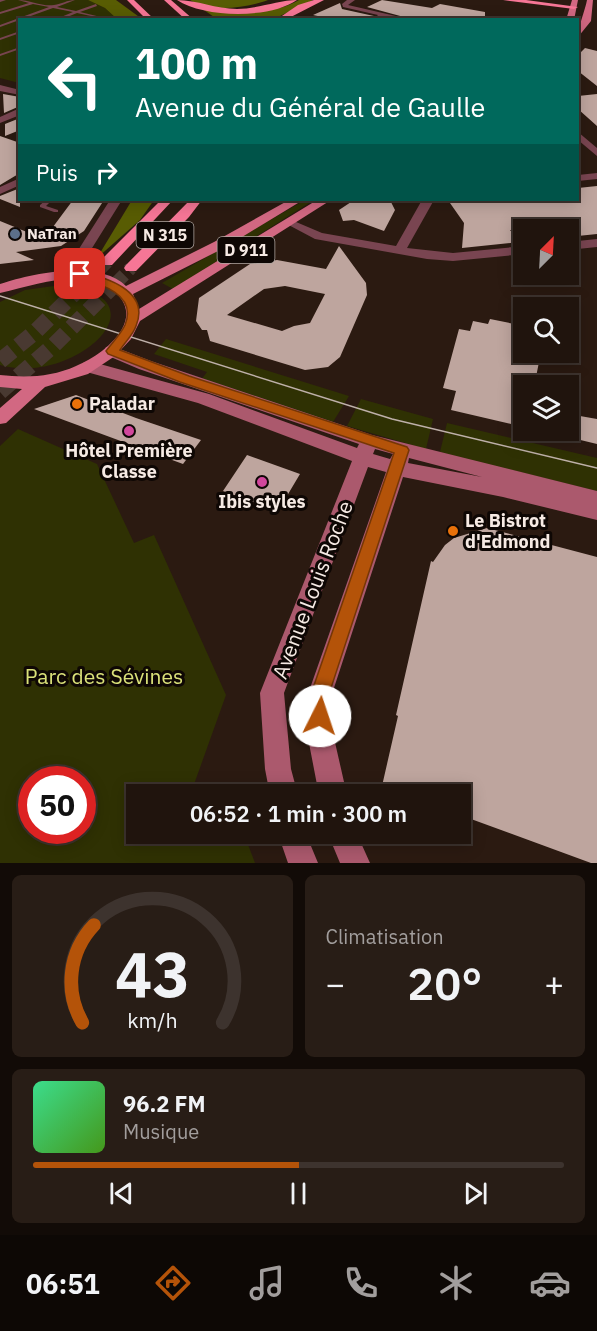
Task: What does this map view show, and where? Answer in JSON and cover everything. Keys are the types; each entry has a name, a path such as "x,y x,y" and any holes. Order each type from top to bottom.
{"highway":[{"path":"124,0 138,8"},
{"path":"130,0 150,18"},
{"path":"166,0 188,18"},
{"path":"180,0 199,6 242,10 275,7 294,0"},
{"path":"283,18 321,0"},
{"path":"506,0 575,4"},
{"path":"541,1 560,10 564,17"},
{"name":"N 315","path":"107,262 166,201"},
{"name":"N 315","path":"131,268 195,201"}],"main road":[{"path":"564,17 575,4 591,6 587,21 579,33"},
{"name":"D 911","path":"124,293 219,245 295,201"},
{"name":"D 911","path":"133,319 323,201"},
{"path":"0,289 34,277 69,274 96,277 124,293 131,305 133,319 125,337 112,351 88,367 41,381 0,381"},
{"path":"112,351 366,450"},
{"path":"88,367 180,391 366,450 503,489 597,512"},
{"path":"0,418 41,381"},
{"name":"Avenue Louis Roche","path":"282,784 278,768 272,693 366,450"},
{"path":"400,459 597,499"},
{"name":"Avenue Louis Roche","path":"331,784 321,738 320,694 400,459"},
{"path":"296,844 303,863"},
{"path":"346,844 355,863"}],"street":[{"path":"352,0 345,3 345,6 400,18"},
{"path":"379,18 385,15"},
{"path":"0,88 18,92"},
{"path":"0,120 15,107"},
{"path":"579,136 597,153"},
{"path":"579,178 597,176"},
{"path":"0,191 18,182"},
{"path":"69,274 115,201"},
{"path":"400,250 427,201"},
{"path":"289,222 319,236 453,257 513,251"},
{"path":"579,245 597,243"}],"lane":[{"path":"20,0 104,18"},
{"path":"0,13 41,0"},
{"path":"0,13 23,18 73,0"},
{"path":"60,18 96,5"},
{"path":"0,26 18,20"},
{"path":"0,39 18,33"},
{"path":"0,34 18,38"},
{"path":"1,54 18,49"},
{"path":"48,201 42,206 56,211"}],"green space":[{"path":"0,0 88,0 105,8 116,18 18,18 18,83 0,78"},
{"path":"303,201 312,201 173,289 162,283"},
{"path":"61,285 93,292 108,305 110,321 100,337 81,352 57,363 29,368 0,365 0,302 25,290"},
{"path":"166,339 349,396 333,422 201,380 207,372 154,354"},
{"path":"361,399 433,419 426,449 347,426"},
{"path":"447,423 513,438 513,441 524,441 597,458 597,491 440,452"},
{"name":"Parc des Sévines","path":"18,429 97,464 134,543 154,535 226,695 194,784 126,784 126,844 248,844 255,863 0,863 0,446"}],"shaded area":[{"path":"88,0 116,0 141,18 116,18 105,8"},
{"path":"190,0 268,0 249,5 218,8"},
{"path":"299,0 313,0 276,18 216,18 201,8 238,11 264,10 289,5"},
{"path":"131,201 153,201 140,220 97,258"}],"building":[{"path":"382,0 432,8 440,4 485,12 485,18 408,18 367,7"},
{"path":"340,3 342,9 374,16 372,18 327,18 313,15"},
{"path":"585,48 597,51 597,86 579,72 579,54"},
{"path":"3,94 18,97 18,107 4,113"},
{"path":"597,94 597,126 579,110 579,96"},
{"path":"18,119 18,131 5,136 5,124"},
{"path":"0,136 18,142 18,174 0,185"},
{"path":"597,186 597,234 579,236 579,219 513,219 513,230 510,230 513,234 513,243 462,248 464,223 450,203 456,201 579,201 579,188"},
{"path":"18,189 20,207 0,199 0,196"},
{"path":"72,201 103,201 84,231 61,246 16,252 34,260 0,264 0,221 44,239"},
{"path":"352,201 390,201 395,210 384,231 354,220 343,221 339,210"},
{"path":"339,246 366,283 367,295 340,357 328,367 305,370 210,341 207,330 202,330 196,321 199,298 250,264 277,260 326,269","holes":["285,286 325,294 310,323 282,331 227,315 264,289"]},
{"path":"490,319 513,324 513,363 539,363 536,375 513,375 513,424 451,410 456,391 443,388 459,329 470,331 473,321 488,324"},
{"name":"Hôtel Première Classe","path":"76,395 201,440 183,464 34,409"},
{"path":"579,414 597,419 597,444 579,440"},
{"name":"Ibis styles","path":"247,455 300,474 278,511 223,491"},
{"path":"487,528 597,557 597,863 591,863 471,819 471,784 382,784 431,561 433,562 445,545 454,538"}],"tunnel":[{"path":"85,284 107,262"},
{"path":"0,392 53,346 131,268"},
{"path":"0,361 35,332 86,282"}],"tram line":[{"path":"0,296 392,419 597,468"}],"place":[{"name":"NaTran","path":"15,234"},
{"name":"Paladar","path":"77,404"},
{"name":"Hôtel Première Classe","path":"129,431"},
{"name":"Ibis styles","path":"262,482"},
{"name":"Le Bistrot d'Edmond","path":"453,531"}],"route":[{"path":"80,274 110,283 124,293 131,305 133,319 130,328 112,351 185,379 402,450 320,694 320,716"}]}
